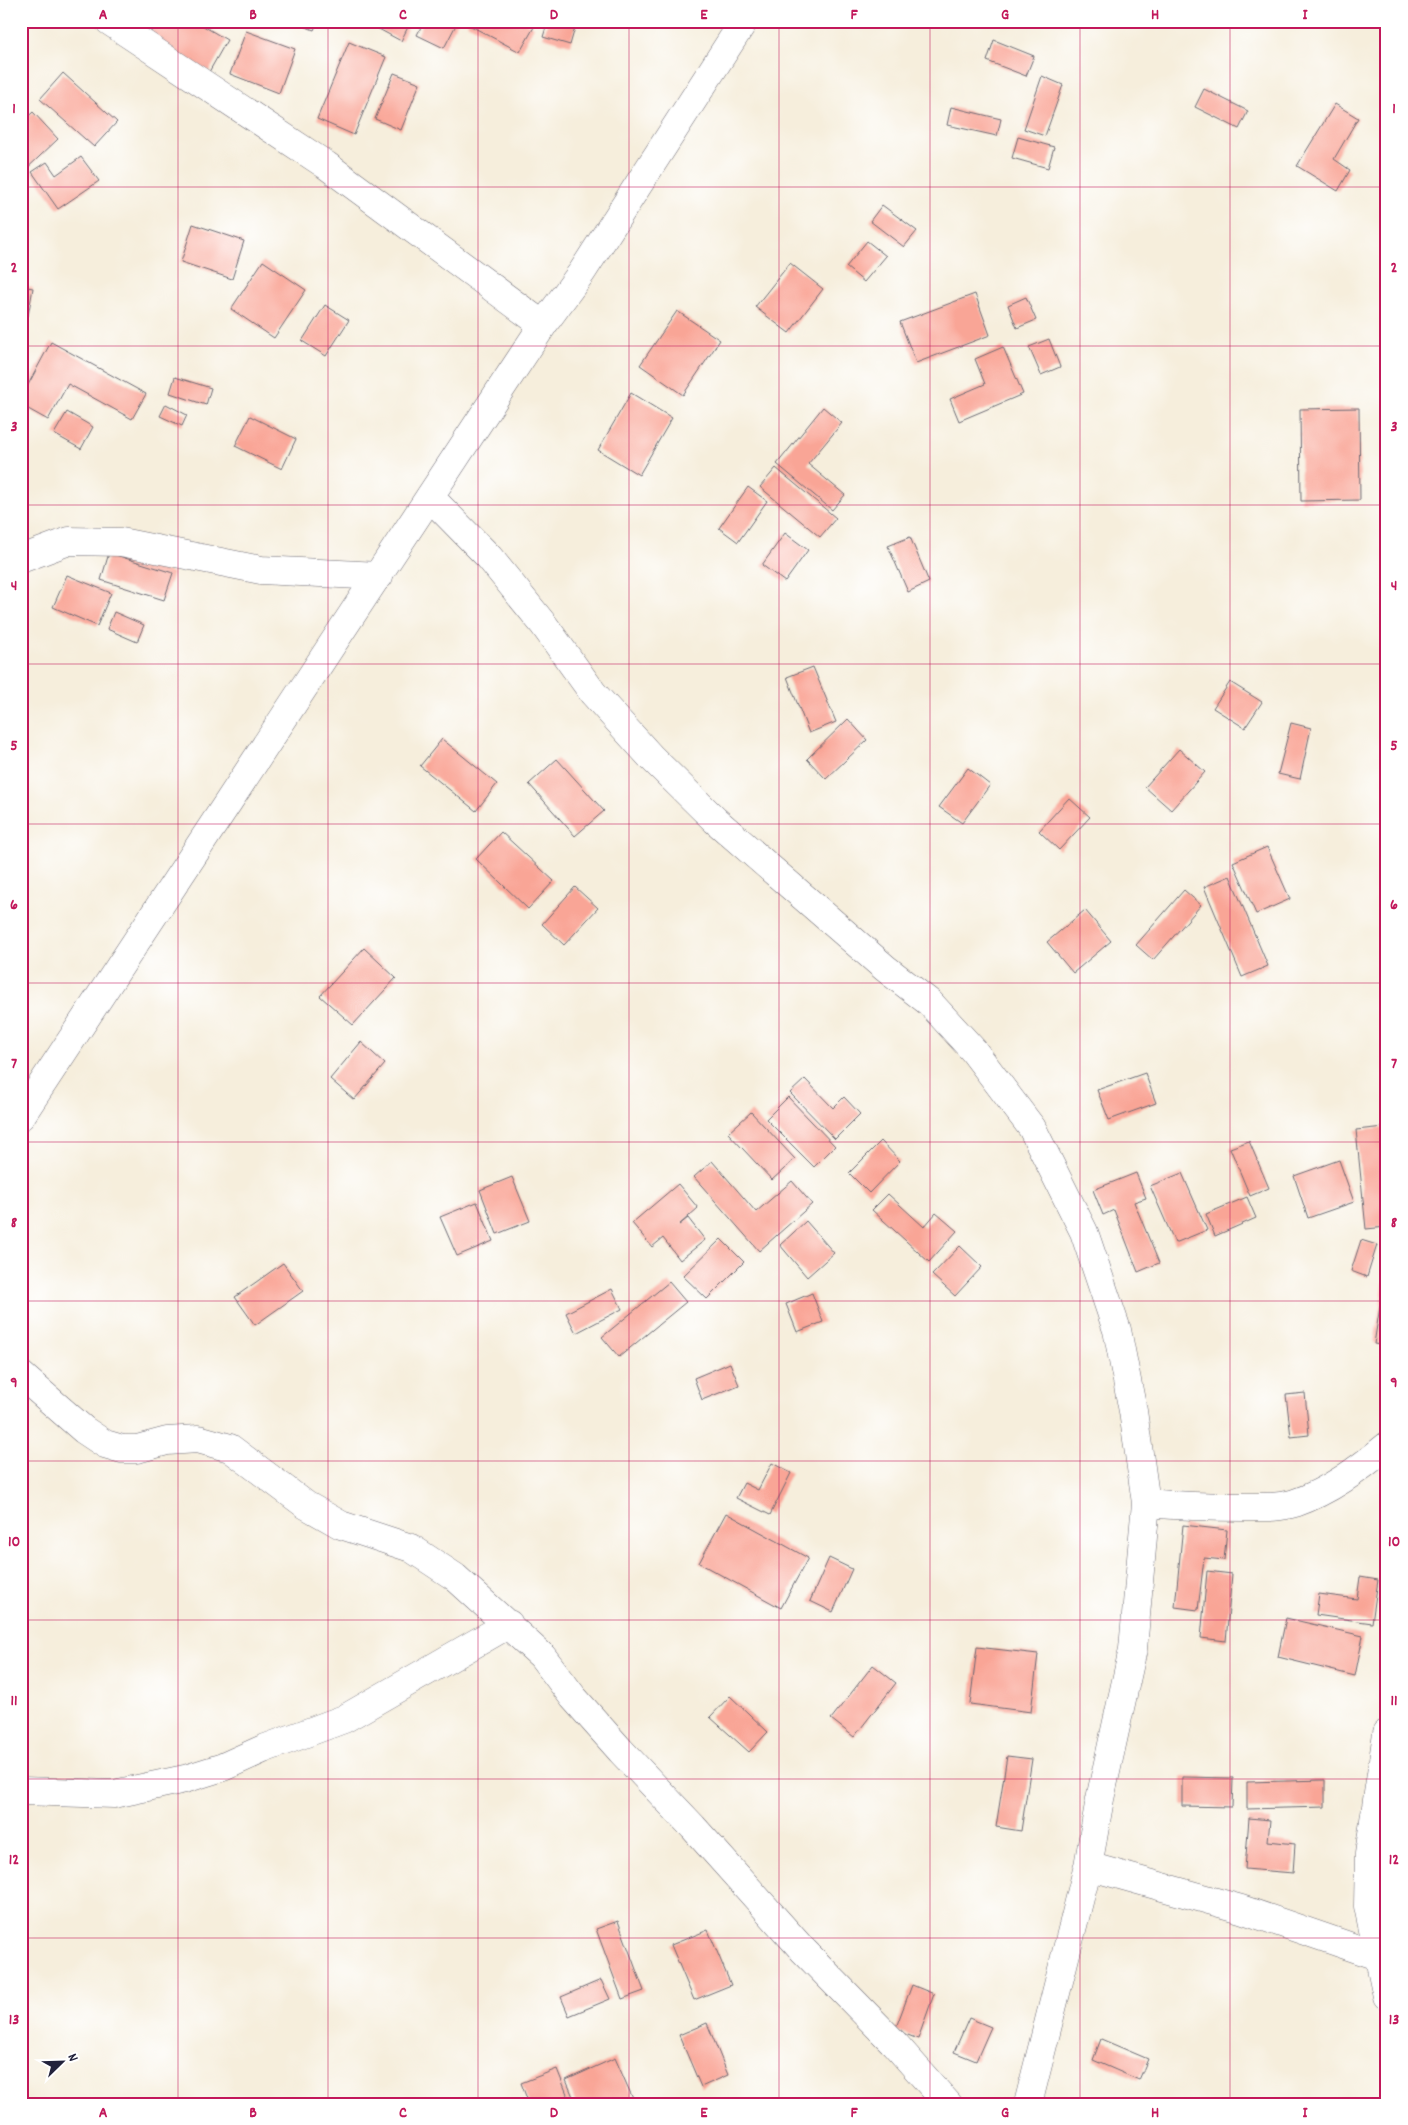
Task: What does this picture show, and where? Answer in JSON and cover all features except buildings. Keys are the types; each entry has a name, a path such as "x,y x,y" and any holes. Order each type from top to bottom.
{"street":[{"path":"109,21 142,30 543,325"},
{"path":"21,1116 543,325 582,272 744,21"},
{"path":"430,497 489,557 544,625 593,693 650,756 715,820 885,968 930,1003 973,1050 1032,1128 1084,1232 1117,1330 1133,1411 1146,1504 1132,1649 1100,1799 1088,1866 1028,2104"},
{"path":"21,559 69,541 121,542 261,570 379,576"},
{"path":"21,1375 84,1430 105,1444 122,1449 137,1449 167,1441 198,1440 230,1448 306,1505 341,1525 411,1548 455,1577 509,1624 542,1656 591,1717 693,1827 762,1906 894,2043 948,2104"},
{"path":"1146,1504 1199,1507 1278,1507 1294,1503 1328,1488 1361,1467 1387,1446"},
{"path":"21,1791 114,1794 185,1779 214,1770 344,1718 509,1624"},
{"path":"1387,1733 1369,1854 1368,1906 1382,1956 1387,1996"},
{"path":"1088,1866 1241,1909 1382,1956"}]}
